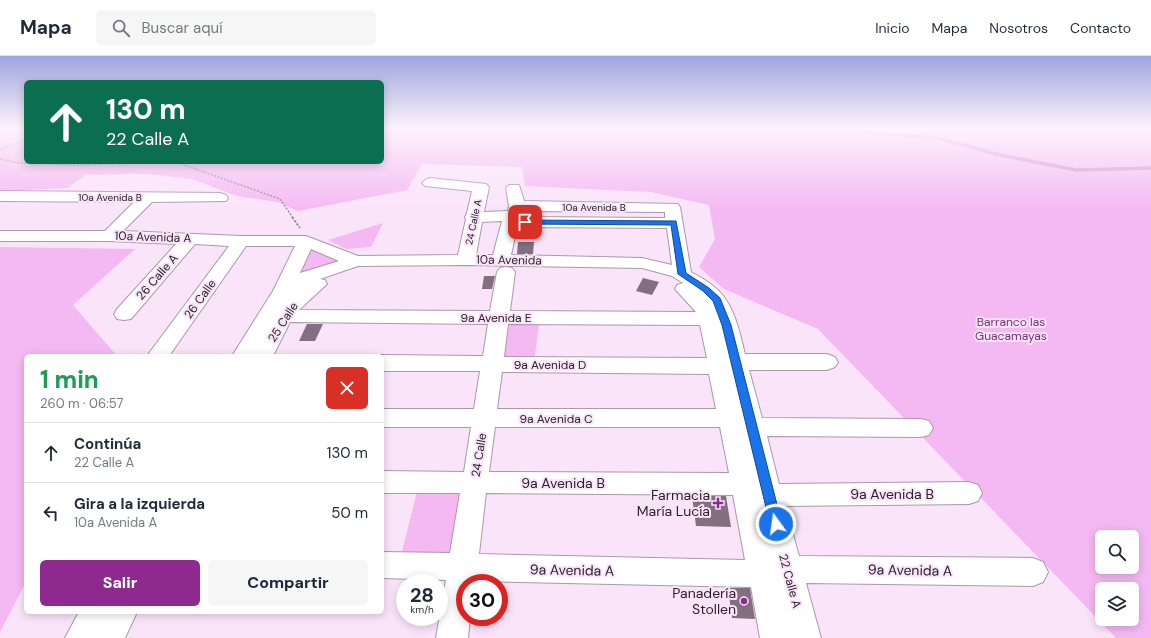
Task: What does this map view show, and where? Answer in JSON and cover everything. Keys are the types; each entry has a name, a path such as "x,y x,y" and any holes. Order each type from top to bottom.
{"street":[{"name":"24 Calle A","path":"430,183 480,186 466,260"},
{"name":"24 Calle","path":"452,638 493,364 499,318 503,266 514,215 514,188"},
{"name":"10a Avenida B","path":"0,196 220,198"},
{"path":"109,236 148,197"},
{"path":"473,217 514,215"},
{"name":"22 Calle A","path":"514,215 673,215 699,295 727,364 741,423 768,495 775,571 776,638"},
{"name":"10a Avenida A","path":"0,236 109,236 241,241 306,241"},
{"name":"26 Calle A","path":"124,314 190,239"},
{"name":"26 Calle","path":"159,354 241,241"},
{"path":"306,241 356,261"},
{"name":"25 Calle","path":"244,354 266,315 282,291 306,241"},
{"name":"10a Avenida","path":"326,275 356,261 466,260 503,266"},
{"name":"10a Avenida","path":"326,275 369,270 503,266 645,272 673,282 699,295"},
{"name":"25 Calle","path":"282,291 306,277 326,275"},
{"name":"25 Calle","path":"263,354 284,316 297,299 326,275"},
{"name":"9a Avenida E","path":"284,316 499,318 699,295"},
{"name":"9a Avenida D","path":"384,363 727,364 827,362"},
{"name":"9a Avenida C","path":"384,418 741,423 921,428"},
{"name":"22 Calle A","path":"741,423 744,484 775,571 805,638"},
{"name":"9a Avenida B","path":"384,482 744,484"},
{"name":"9a Avenida B","path":"768,495 969,493"},
{"name":"9a Avenida A","path":"384,565 462,568 1033,572"},
{"path":"81,638 95,614"},
{"path":"108,638 121,614"}],"path":[{"path":"0,159 19,164 110,164"},
{"path":"182,164 280,199 286,204 296,224 305,234 306,241"}],"green space":[{"name":"Barranco las Guacamayas","path":"0,155 24,155 24,164 384,164 384,155 1151,155 1151,638 1116,638 1104,626 1139,626 1139,582 1095,582 1095,616 818,329 724,289 699,267 715,239 709,205 651,192 525,186 522,167 422,164 407,190 298,211 278,202 237,196 192,179 145,174 86,175 67,188 0,191"},
{"path":"383,223 371,247 346,249 328,240"},
{"path":"309,245 345,262 293,281"},
{"path":"0,247 135,249 73,305 115,354 24,354 24,586 0,632"},
{"path":"540,318 534,362 492,362 497,321"},
{"path":"465,487 452,559 400,559 418,488"}],"building":[{"path":"518,242 534,242 533,254 517,254"},
{"path":"484,276 495,276 492,289 482,289"},
{"path":"643,278 659,282 652,295 636,291"},
{"path":"307,324 323,324 315,341 299,341"},
{"path":"692,496 726,496 731,527 696,526"},
{"name":"Panadería Stollen","path":"728,588 750,588 755,619 732,618"}],"waterway":[{"path":"1001,155 1076,170 1151,168"}],"place":[{"name":"Farmacia María Lucía","path":"718,503"},
{"name":"Panadería Stollen","path":"744,601"}],"route":[{"path":"525,222 674,223 682,274 706,289 717,300 726,325 776,524"}]}
